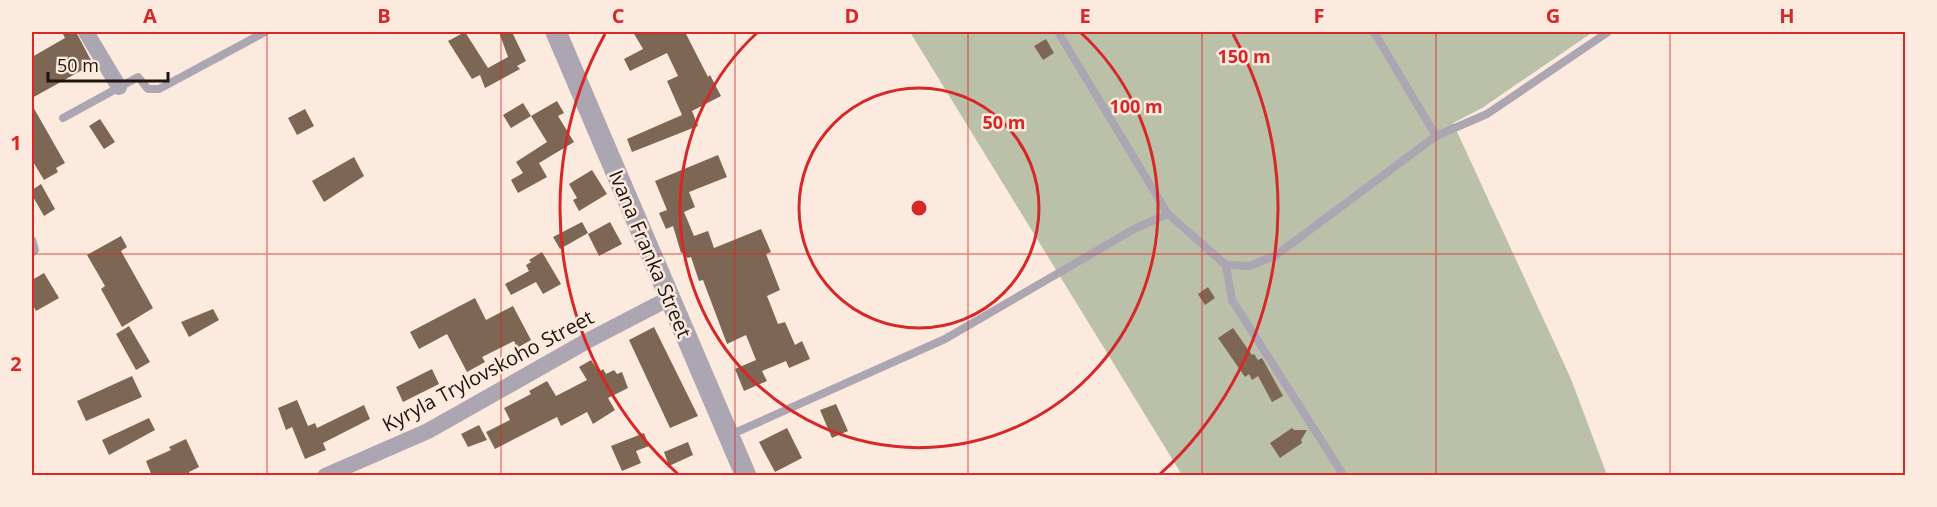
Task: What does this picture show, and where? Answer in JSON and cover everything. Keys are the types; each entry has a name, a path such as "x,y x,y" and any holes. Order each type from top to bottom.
{"street":[{"path":"86,32 119,87"},
{"name":"Ivana Franka Street","path":"556,32 668,299 746,476"},
{"name":"Kyryla Trylovskoho Street","path":"325,476 429,431 587,341 668,299"}],"lane":[{"path":"63,118 138,77 148,89 156,90 265,32"},
{"path":"1058,32 1168,214 1226,265 1249,266 1275,256 1436,136 1487,114 1608,32"},
{"path":"1374,32 1436,136"},
{"path":"727,436 945,339 1126,234 1168,214"},
{"path":"32,240 35,250 32,253"},
{"path":"1226,265 1232,300 1344,476"}],"green space":[{"path":"910,32 1593,32 1482,108 1453,123 1571,379 1607,475 1182,475"}],"building":[{"path":"62,32 76,32 93,64 32,98 32,57 65,38"},
{"path":"465,32 488,68 508,57 499,32 512,32 526,61 517,66 520,69 485,88 480,75 472,79 448,41"},
{"path":"633,32 685,32 708,77 710,75 721,96 690,112 692,111 698,126 632,152 627,139 682,115 667,81 678,76 667,53 630,71 624,59 643,49"},
{"path":"1046,39 1054,53 1043,60 1034,46"},
{"path":"557,101 564,113 558,116 574,142 539,163 547,177 518,193 511,180 523,173 516,162 547,142 531,116"},
{"path":"523,103 531,116 511,128 503,115"},
{"path":"32,105 65,163 56,168 58,172 44,180 32,160"},
{"path":"305,109 314,126 297,135 288,118"},
{"path":"100,119 115,142 104,149 89,126"},
{"path":"718,155 727,177 689,192 695,207 684,212 694,236 708,231 714,248 761,229 771,252 766,254 780,290 767,296 778,324 785,322 795,345 802,341 810,359 789,368 786,361 762,371 767,381 744,391 735,369 756,360 746,335 727,344 703,280 699,281 691,257 687,258 684,252 681,253 673,226 666,229 659,213 667,210 655,181"},
{"path":"354,157 364,176 324,202 312,181"},
{"path":"592,170 607,194 579,211 573,200 577,198 569,184"},
{"path":"41,184 55,209 44,216 32,195 32,190"},
{"path":"582,222 588,233 560,249 553,237"},
{"path":"610,222 622,244 599,256 588,234"},
{"path":"121,236 127,247 121,251 153,308 122,327 101,289 105,286 87,255"},
{"path":"542,252 561,284 543,294 536,282 511,295 505,284 529,271 526,265 531,262 529,260"},
{"path":"44,273 59,298 36,311 32,303 32,280"},
{"path":"1208,287 1215,298 1205,305 1198,294"},
{"path":"475,298 486,320 513,306 531,340 517,348 514,341 482,357 485,362 467,372 447,334 419,349 410,332"},
{"path":"213,309 219,320 189,337 181,322"},
{"path":"129,326 150,362 136,370 116,334"},
{"path":"654,327 698,416 670,428 629,340"},
{"path":"1233,328 1252,355 1254,354 1258,360 1262,358 1283,396 1272,402 1258,376 1252,380 1249,374 1245,377 1218,338"},
{"path":"591,360 599,372 603,369 606,374 614,370 617,374 622,372 628,388 608,398 615,410 593,424 587,412 561,426 557,417 495,449 486,432 510,420 504,408 531,394 529,391 547,381 556,396 587,380 579,367"},
{"path":"432,369 439,384 403,402 396,387"},
{"path":"132,376 142,397 86,421 77,401"},
{"path":"297,400 308,426 315,423 317,428 364,405 370,419 323,443 326,450 305,459 292,427 286,430 278,408"},
{"path":"836,404 848,431 832,438 820,410"},
{"path":"149,418 155,430 109,455 102,440"},
{"path":"479,425 487,440 468,447 461,434"},
{"path":"787,428 802,458 775,472 759,442"},
{"path":"1292,428 1307,430 1301,440 1302,443 1280,458 1270,443"},
{"path":"644,433 649,446 636,451 641,463 622,471 611,446"},
{"path":"186,439 199,467 189,472 190,476 152,476 146,461 171,450 169,447"},
{"path":"688,442 693,455 669,466 664,452"}]}
